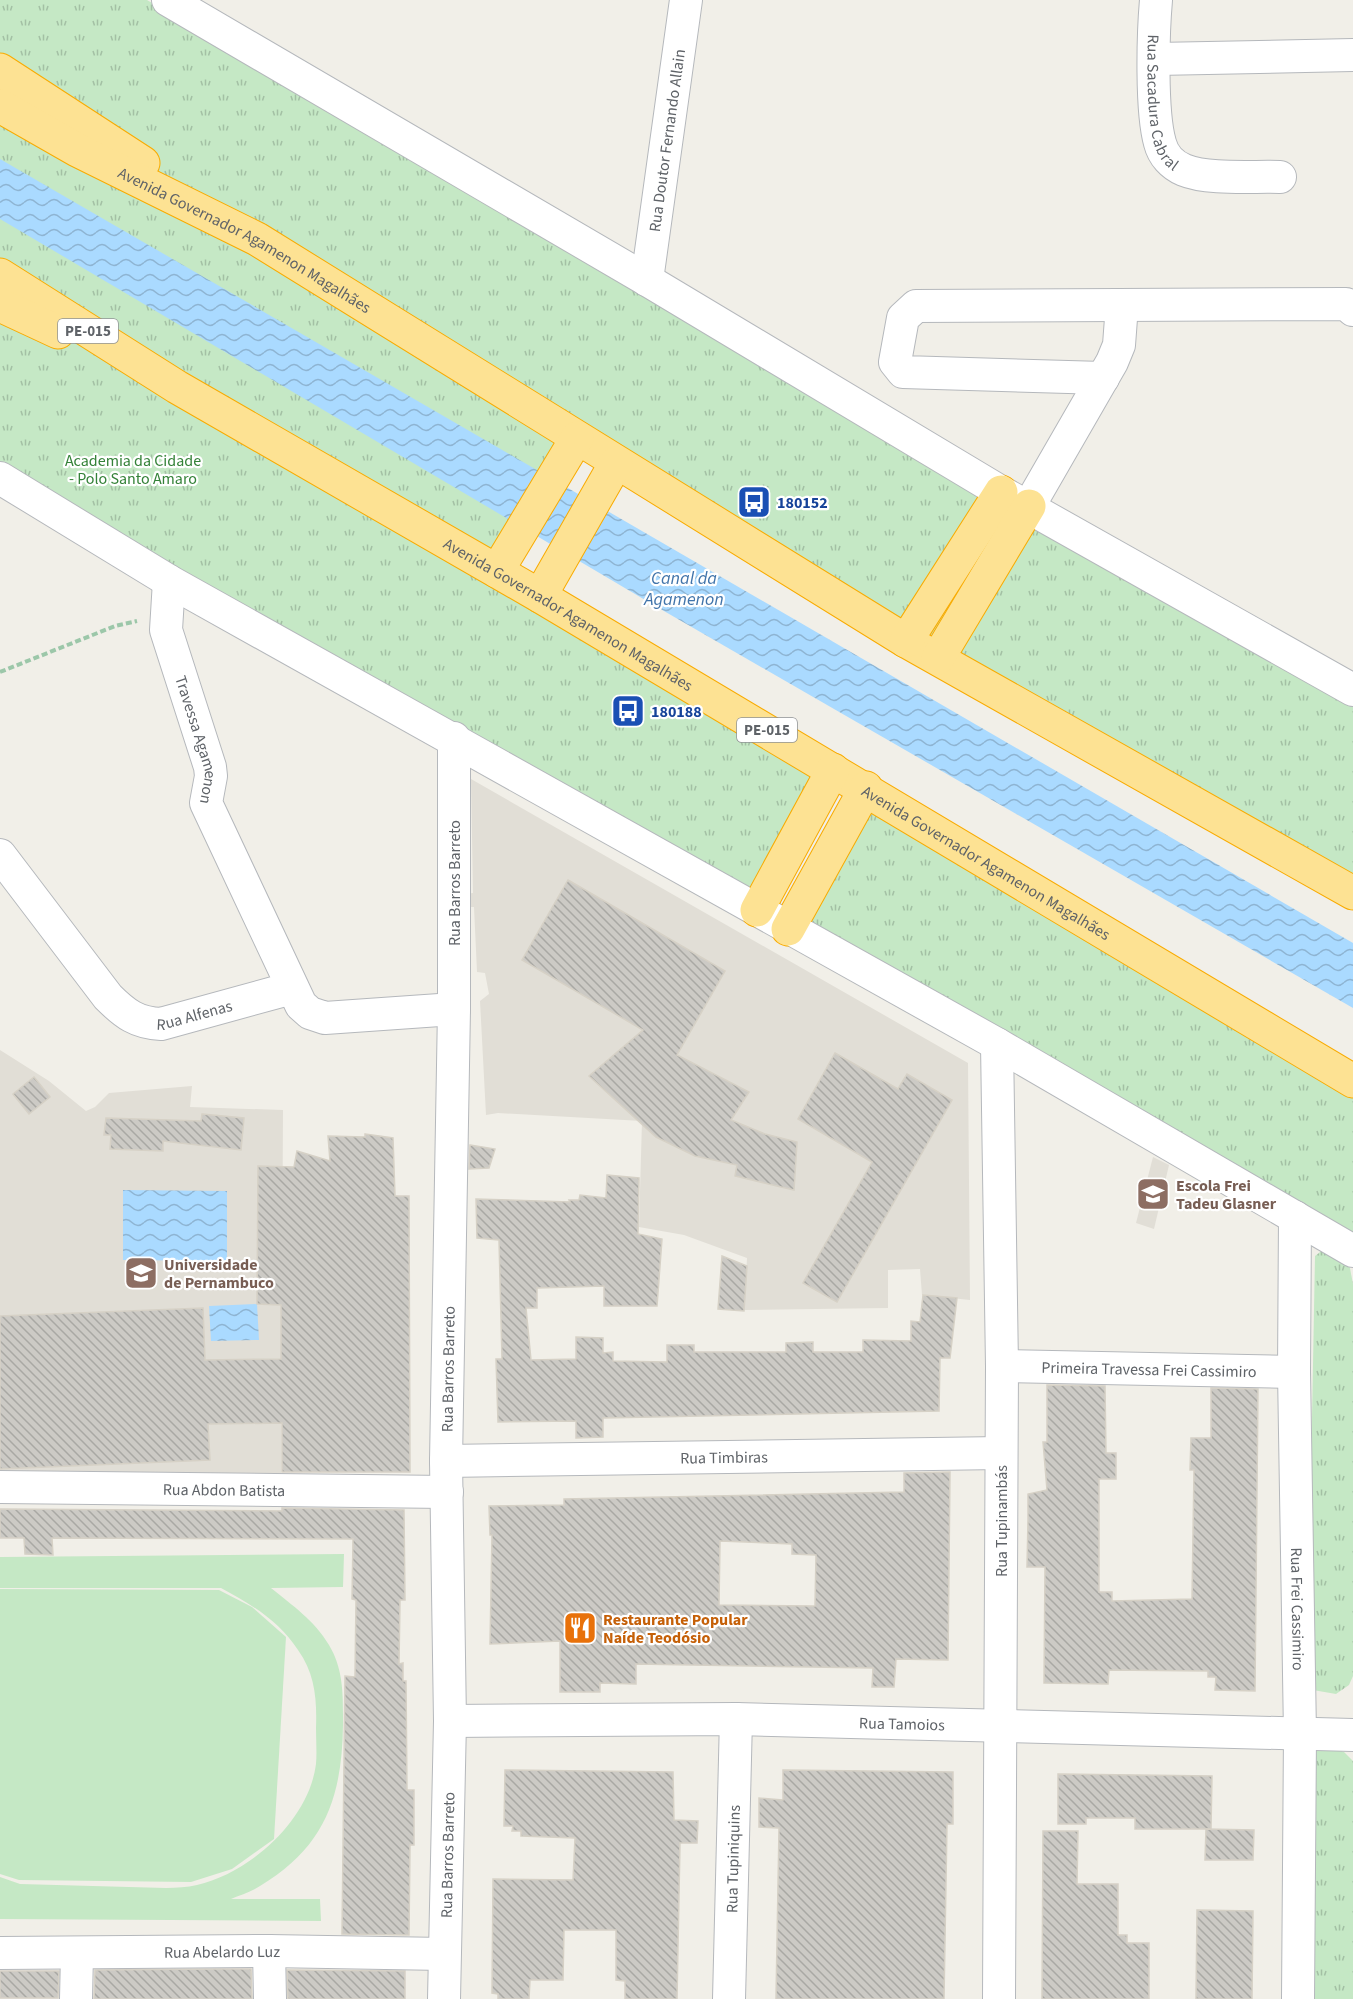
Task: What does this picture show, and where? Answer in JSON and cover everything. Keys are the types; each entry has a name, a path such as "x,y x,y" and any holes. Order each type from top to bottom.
{"highway":[{"path":"0,70 257,239"},
{"name":"Avenida Governador Agamenon Magalhães","path":"0,106 77,150 257,239 611,472 1353,893"},
{"name":"Avenida Governador Agamenon Magalhães","path":"0,275 177,387 548,582 833,770 1353,1081"},
{"path":"0,305 177,387"},
{"path":"504,558 572,447"},
{"path":"548,582 611,472"},
{"path":"906,641 1015,499"},
{"path":"938,658 1015,499"},
{"path":"757,910 833,770"},
{"path":"788,929 866,788"}],"street":[{"path":"168,0 647,280 1015,499 1350,684"},
{"name":"Rua Doutor Fernando Allain","path":"647,280 686,0"},
{"name":"Rua Sacadura Cabral","path":"1156,0 1156,109 1159,142 1165,155 1174,164 1198,173 1280,177"},
{"path":"1156,59 1353,55"},
{"path":"1103,378 903,372 895,362 903,318 916,306 1346,304 1353,310"},
{"path":"1015,499 1103,378 1119,345 1122,305"},
{"path":"0,478 169,581 454,738 788,929 998,1044 1353,1251"},
{"name":"Travessa Agamenon","path":"169,581 166,630 210,767 211,776 206,803 292,988"},
{"name":"Rua Barros Barreto","path":"444,1999 450,1721 446,1476 454,1009 454,738"},
{"name":"Rua Alfenas","path":"0,855 108,997 125,1015 142,1023 161,1024 292,988"},
{"path":"292,988 301,1005 310,1013 324,1018 454,1009"},
{"name":"Rua Tupinambás","path":"998,1044 1002,1366 999,1999"},
{"name":"Rua Frei Cassimiro","path":"1295,1217 1294,1372 1300,1734 1298,1999"},
{"name":"Primeira Travessa Frei Cassimiro","path":"1002,1366 1294,1372"},
{"name":"Rua Timbiras","path":"446,1476 1001,1453"},
{"name":"Rua Abdon Batista","path":"0,1487 446,1476"},
{"name":"Rua Tamoios","path":"450,1721 736,1719 1353,1735"},
{"name":"Rua Tupiniquins","path":"729,1999 736,1719"},
{"path":"269,1951 270,1999"},
{"name":"Rua Abelardo Luz","path":"0,1953 269,1951 444,1954"},
{"path":"76,1954 76,1999"}],"path":[{"path":"0,672 115,626 166,614"}],"shaded area":[{"path":"471,779 968,1063 970,1300 922,1295 920,1269 888,1270 888,1308 744,1310 747,1258 684,1235 639,1227 642,1121 498,1113 486,1115 480,1001 489,994 485,973 477,972 474,907 464,907 463,894 473,893"},
{"name":"Universidade de Pernambuco","path":"0,1050 49,1081 86,1111 95,1107 109,1093 192,1086 190,1107 283,1110 281,1481 0,1474"},
{"name":"Escola Frei Tadeu Glasner","path":"1153,1157 1169,1165 1154,1229 1136,1223"}],"green space":[{"name":"Academia da Cidade - Polo Santo Amaro","path":"0,0 147,0 640,290 1353,695 1353,893 578,438 497,571 833,770 757,910 0,478"},
{"path":"866,788 1353,1081 1353,1251 788,929"},
{"path":"1324,1249 1349,1263 1353,1284 1353,1676 1349,1685 1336,1694 1307,1689 1315,1256"},
{"path":"344,1554 343,1587 271,1588 317,1628 338,1664 342,1684 343,1725 339,1775 333,1797 315,1837 300,1855 260,1886 231,1899 320,1899 321,1921 0,1919 0,1877 20,1884 172,1888 197,1885 217,1879 237,1869 274,1841 302,1805 311,1785 316,1764 316,1707 308,1668 290,1640 264,1614 221,1588 0,1588 0,1557"},
{"path":"0,1589 219,1590 252,1607 286,1637 274,1839 232,1869 191,1882 19,1880 0,1874"},
{"path":"1320,1743 1344,1752 1353,1761 1353,1999 1306,1999 1307,1755"}],"water":[{"name":"Canal da Agamenon","path":"0,159 1353,943 1353,1008 657,607 0,219"},
{"path":"123,1190 227,1191 227,1261 123,1260"},
{"path":"257,1304 259,1340 211,1341 209,1306"}],"building":[{"path":"568,880 725,971 677,1055 749,1092 731,1120 765,1134 797,1142 794,1190 735,1176 737,1165 695,1156 656,1137 589,1076 643,1030 522,960"},
{"path":"835,1053 898,1089 907,1074 952,1100 837,1302 803,1283 872,1162 798,1119"},
{"path":"34,1077 50,1097 29,1114 13,1094"},
{"path":"202,1114 244,1118 241,1150 163,1141 163,1151 110,1149 111,1135 104,1135 106,1118 201,1121"},
{"path":"365,1134 393,1138 395,1196 409,1196 410,1472 282,1472 282,1423 208,1424 210,1460 0,1469 0,1316 203,1308 205,1360 281,1359 281,1305 257,1304 258,1166 294,1167 297,1151 330,1161 328,1136 365,1137"},
{"path":"470,1145 495,1149 489,1168 469,1169"},
{"path":"607,1175 639,1178 638,1234 662,1239 657,1306 604,1306 604,1286 537,1288 537,1308 526,1308 531,1360 576,1359 576,1337 603,1338 603,1353 613,1352 613,1361 667,1362 667,1345 694,1345 694,1352 786,1352 786,1343 813,1342 813,1352 863,1352 863,1340 911,1341 911,1321 920,1322 923,1295 957,1298 950,1358 940,1358 939,1411 603,1418 603,1437 576,1438 576,1421 498,1422 496,1359 502,1359 499,1240 477,1238 476,1199 570,1202 569,1200 579,1200 580,1195 606,1198"},
{"path":"722,1256 747,1266 744,1311 718,1309"},
{"path":"1047,1385 1105,1386 1106,1453 1116,1453 1116,1479 1099,1479 1099,1592 1112,1592 1112,1601 1192,1599 1194,1470 1190,1470 1191,1438 1211,1438 1211,1388 1258,1389 1255,1691 1215,1690 1216,1677 1208,1677 1208,1671 1109,1670 1108,1684 1044,1683 1045,1567 1027,1567 1028,1494 1047,1490 1043,1442 1047,1442"},
{"path":"950,1472 948,1660 896,1659 894,1687 872,1687 873,1668 636,1664 636,1684 600,1683 600,1692 560,1692 560,1641 490,1644 492,1535 490,1535 489,1506 564,1505 564,1499 904,1492 904,1473","holes":["720,1541 792,1544 792,1554 816,1555 815,1606 719,1605"]},
{"path":"282,1508 404,1510 405,1600 400,1600 399,1664 403,1663 403,1681 406,1681 407,1790 414,1790 414,1845 410,1845 409,1935 342,1934 345,1676 355,1677 356,1600 352,1599 353,1539 52,1538 53,1555 25,1554 24,1538 0,1538 0,1509 282,1511"},
{"path":"505,1770 673,1772 674,1820 698,1821 697,1843 680,1843 677,1999 625,1999 625,1981 616,1980 616,1930 564,1930 563,1980 530,1980 529,1999 498,1999 498,1994 492,1993 493,1879 573,1880 575,1838 521,1836 521,1831 512,1831 513,1826 504,1826"},
{"path":"783,1770 953,1772 953,1824 947,1824 944,1999 776,1999 779,1828 759,1827 759,1798 783,1800"},
{"path":"1058,1774 1212,1776 1211,1829 1135,1829 1135,1818 1086,1818 1086,1824 1058,1824"},
{"path":"1206,1829 1254,1830 1253,1860 1205,1860"},
{"path":"1043,1831 1078,1831 1077,1884 1118,1884 1118,1935 1127,1935 1127,1943 1149,1943 1149,1999 1042,1999"},
{"path":"1197,1910 1253,1911 1252,1999 1196,1999"},
{"path":"251,1969 252,1999 94,1999 95,1970"},
{"path":"287,1970 405,1971 405,1999 288,1999"},
{"path":"0,1971 59,1971 58,1998 0,1998"}],"place":[{"name":"180152","path":"754,502"},
{"name":"180188","path":"628,711"},
{"name":"Escola Frei Tadeu Glasner","path":"1153,1194"},
{"name":"Universidade de Pernambuco","path":"141,1273"},
{"name":"Restaurante Popular Naíde Teodósio","path":"580,1628"}]}
